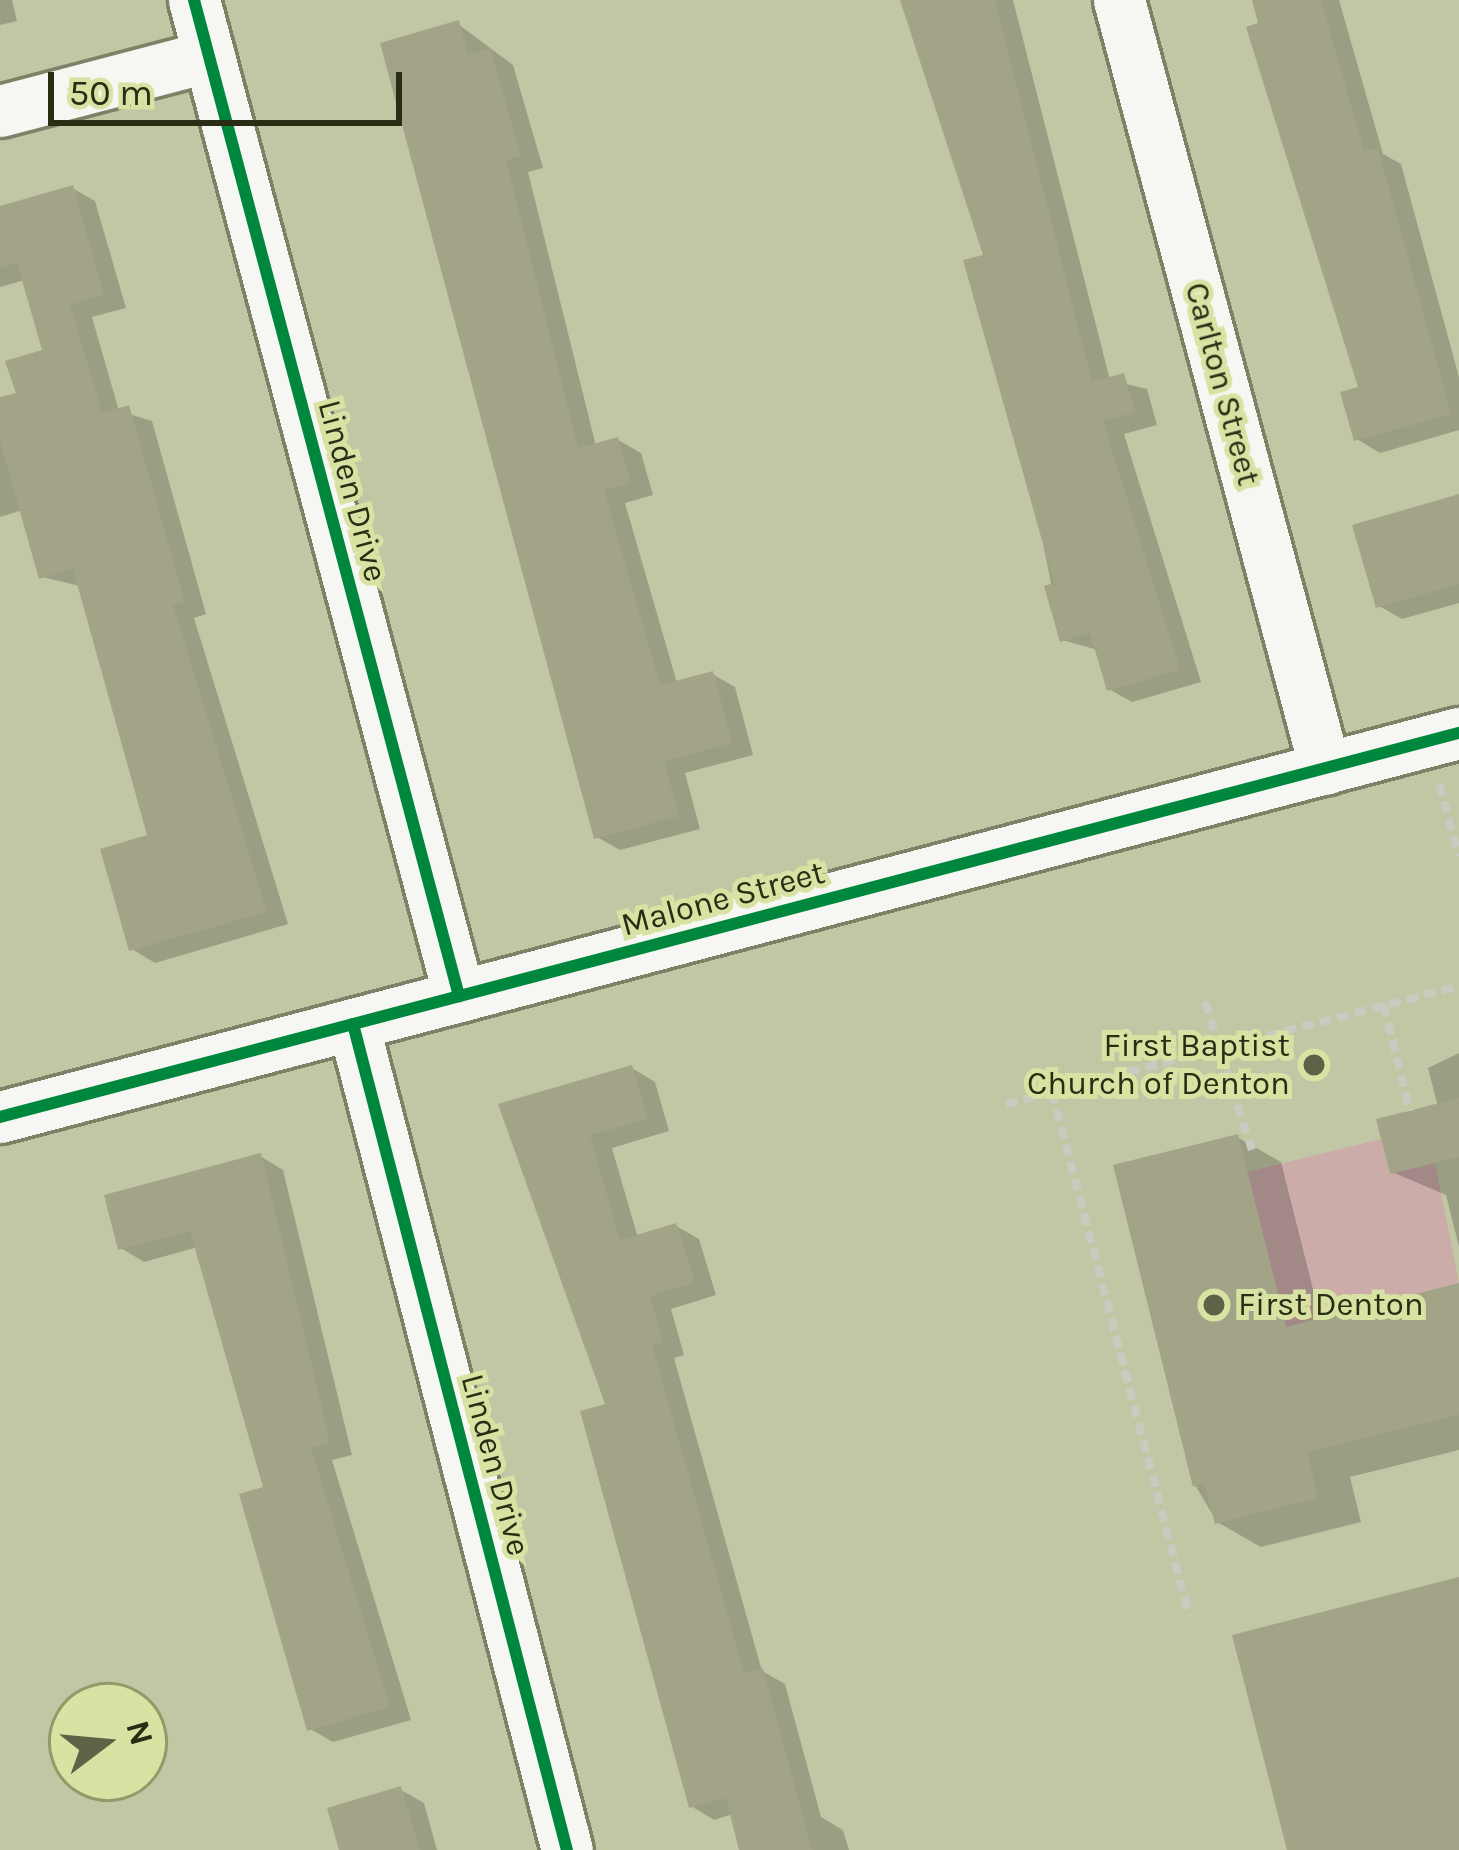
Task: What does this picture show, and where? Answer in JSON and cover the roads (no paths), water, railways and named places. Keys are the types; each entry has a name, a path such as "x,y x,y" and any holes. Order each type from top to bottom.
{"street":[{"name":"Linden Drive","path":"194,0 459,996"},
{"name":"Carlton Street","path":"1119,0 1325,769"},
{"path":"0,111 209,56"},
{"name":"Malone Street","path":"0,1117 1443,738"},
{"name":"Linden Drive","path":"352,1024 568,1850"}],"place":[{"name":"First Baptist Church of Denton","path":"1314,1065"},
{"name":"First Denton","path":"1214,1305"}]}
